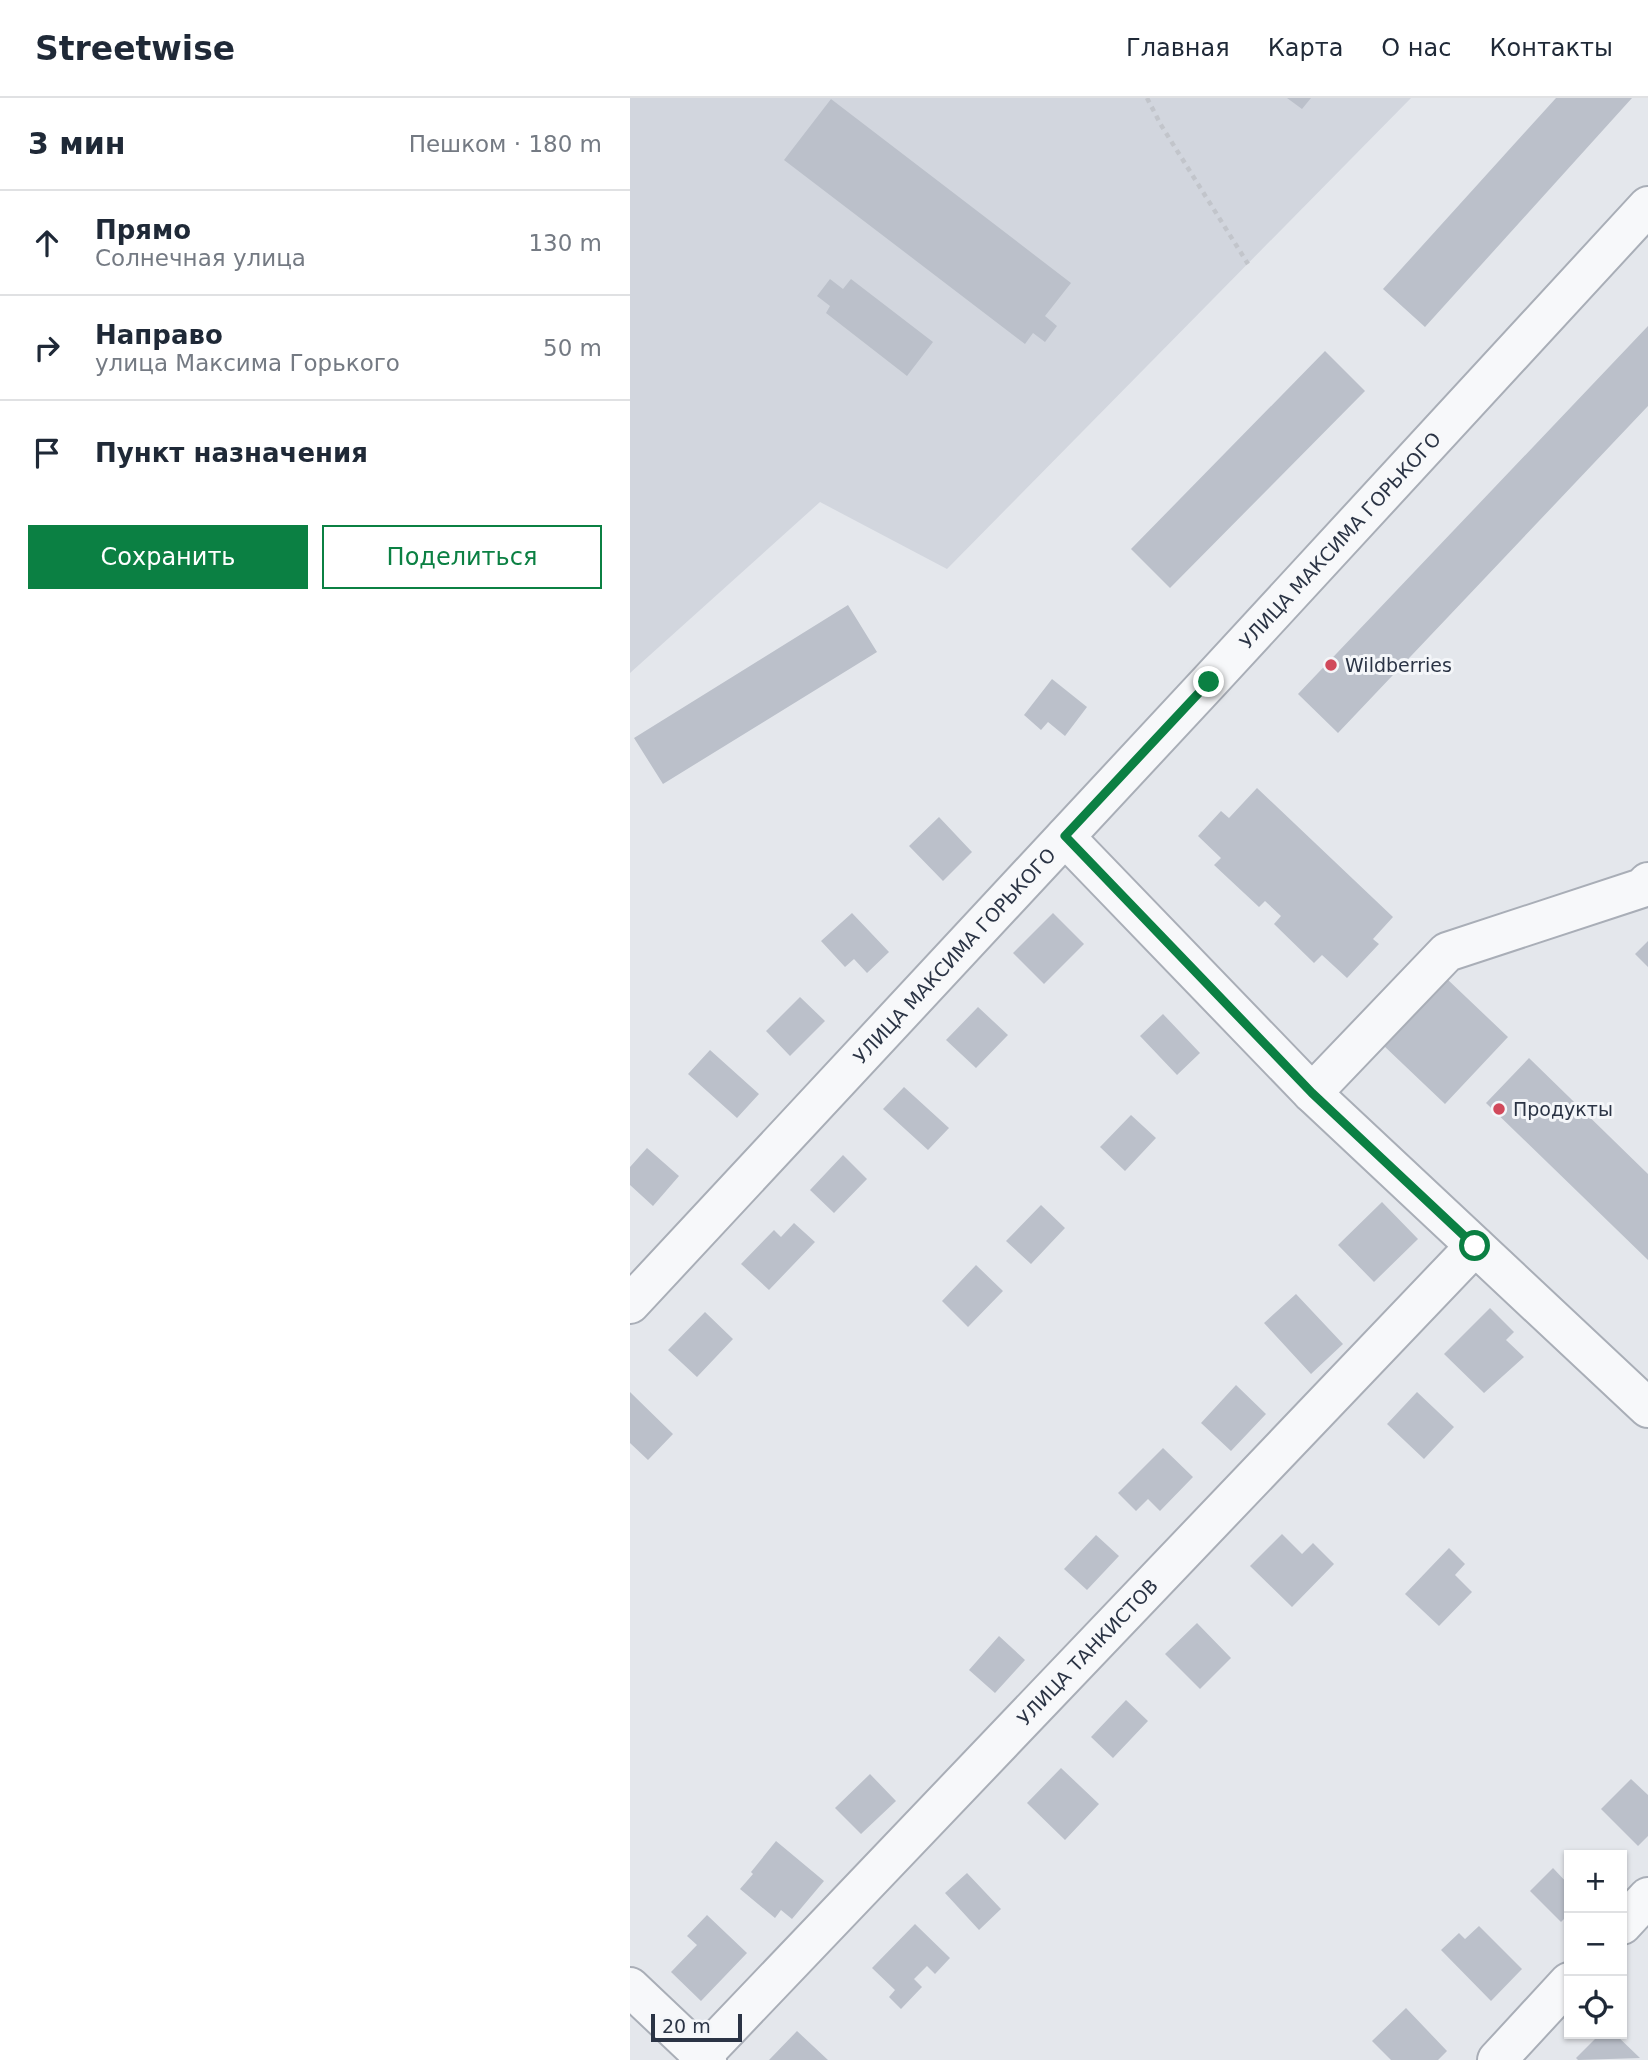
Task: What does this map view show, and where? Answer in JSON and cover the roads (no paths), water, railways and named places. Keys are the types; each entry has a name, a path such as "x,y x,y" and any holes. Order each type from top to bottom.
{"street":[{"name":"УЛИЦА МАКСИМА ГОРЬКОГО","path":"630,1304 1648,206"},
{"path":"1065,836 1312,1093 1648,1408"},
{"path":"1312,1093 1447,952 1642,888 1648,882"},
{"name":"УЛИЦА ТАНКИСТОВ","path":"702,2058 1475,1246"},
{"path":"1627,1919 1648,1896"},
{"path":"630,1987 702,2058"},
{"path":"1497,2060 1564,1987"}],"place":[{"name":"Wildberries","path":"1331,665"},
{"name":"Продукты","path":"1499,1109"}]}
